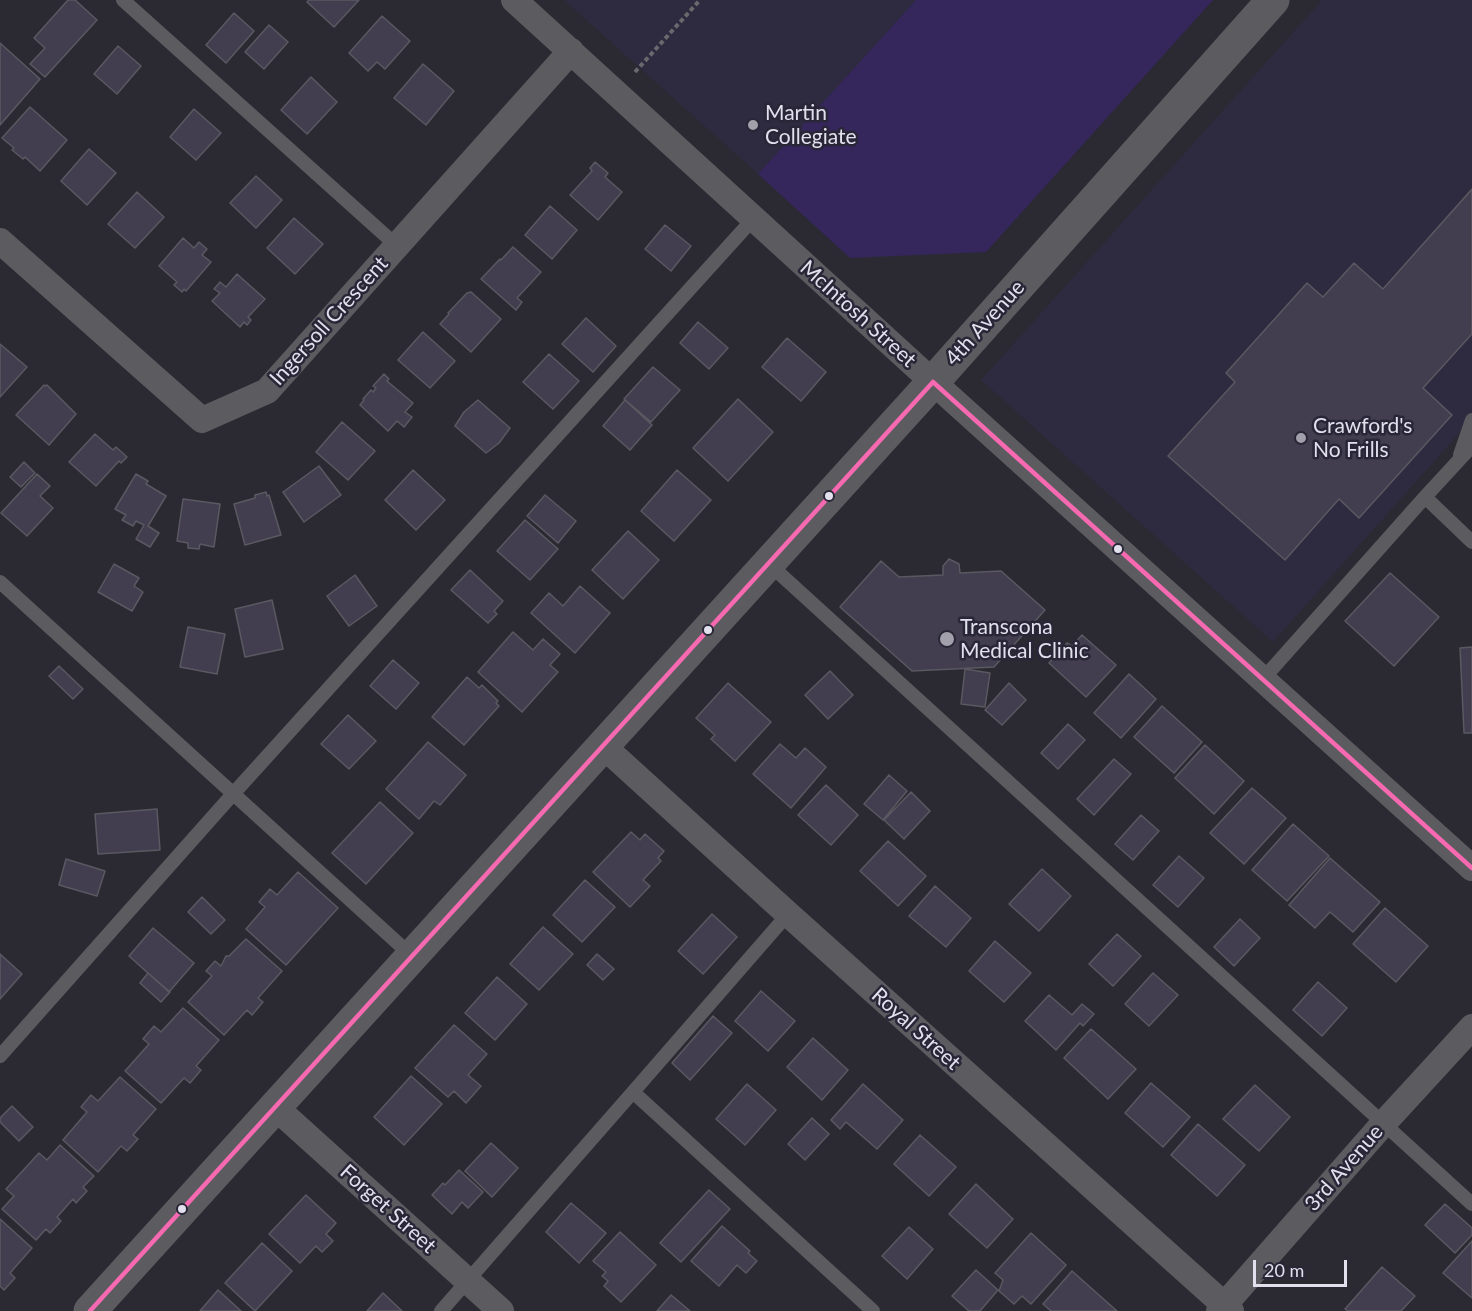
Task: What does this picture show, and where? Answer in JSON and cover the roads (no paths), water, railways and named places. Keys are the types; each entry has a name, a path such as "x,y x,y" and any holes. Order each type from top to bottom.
{"street":[{"name":"McIntosh Street","path":"514,0 933,382 1472,867"},
{"name":"4th Avenue","path":"90,1311 933,382 1273,0"},
{"name":"Ingersoll Crescent","path":"0,241 202,420 267,391 571,51"},
{"name":"Royal Street","path":"603,745 1225,1309"},
{"name":"3rd Avenue","path":"1225,1309 1383,1124 1472,1027"},
{"name":"Forget Street","path":"275,1107 501,1311"}],"lane":[{"path":"123,0 396,245"},
{"path":"0,1056 233,794 754,218"},
{"path":"1458,461 1472,420"},
{"path":"1263,679 1472,446"},
{"path":"1425,497 1472,542"},
{"path":"768,563 1472,1204"},
{"path":"0,582 412,956"},
{"path":"441,1311 788,914"},
{"path":"633,1092 873,1311"}],"place":[{"name":"Martin Collegiate","path":"753,125"},
{"name":"Crawford's No Frills","path":"1301,438"},
{"name":"Transcona Medical Clinic","path":"947,639"}]}
